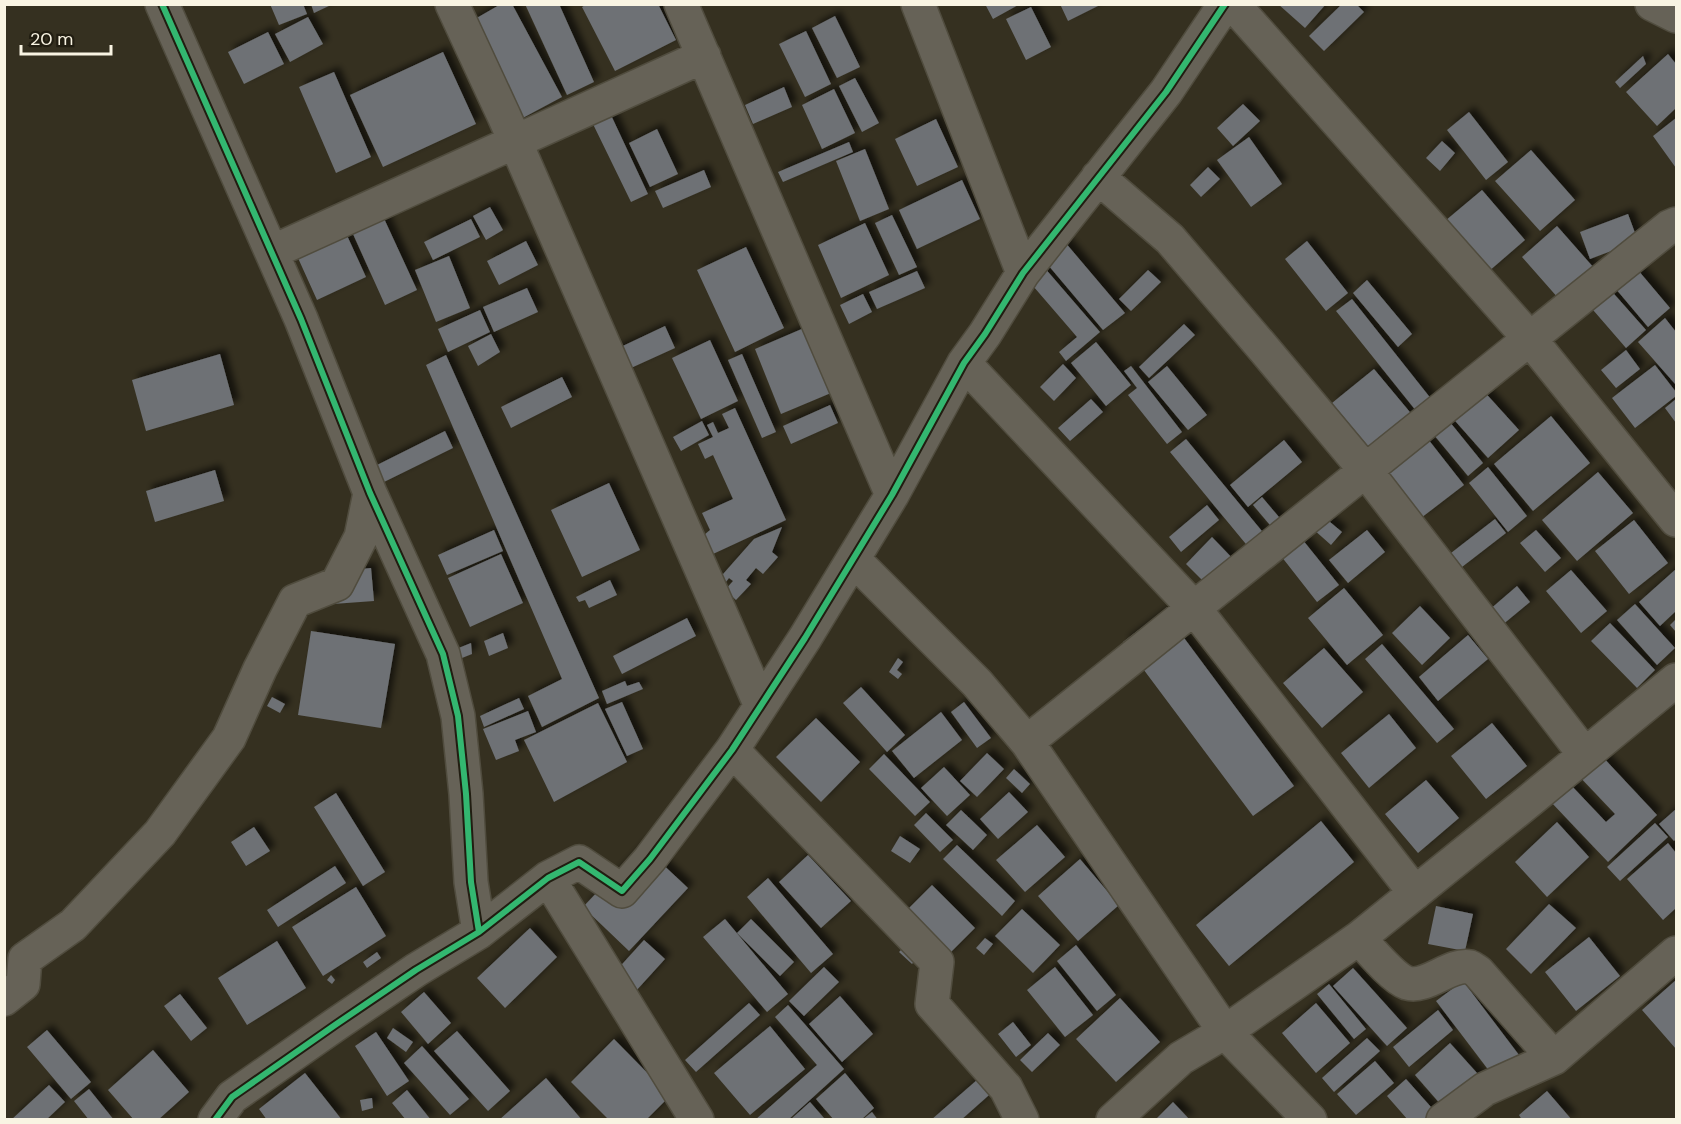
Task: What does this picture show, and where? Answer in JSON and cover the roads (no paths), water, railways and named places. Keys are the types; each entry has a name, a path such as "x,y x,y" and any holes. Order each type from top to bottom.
{"street":[{"path":"162,4 301,319 370,493 443,654 458,716 466,794 471,882 479,932"},
{"path":"452,4 571,267 760,705"},
{"path":"681,4 892,495"},
{"path":"918,4 1023,273"},
{"path":"232,1112 380,994 479,932 548,878 579,862 622,891 650,859 732,750 805,638 892,495 964,363 1023,273 1166,92 1225,4"},
{"path":"1233,4 1530,339 1677,520"},
{"path":"1652,4 1677,16"},
{"path":"272,252 704,56"},
{"path":"1098,177 1170,239 1366,471 1585,755"},
{"path":"1027,742 1669,227 1677,224"},
{"path":"964,363 1194,608 1415,893"},
{"path":"4,999 22,984 25,959 73,925 160,833 229,738 260,669 295,601 337,584 361,537 370,493"},
{"path":"853,559 977,684 1027,742 1225,1032 1310,1119"},
{"path":"1113,1119 1181,1058 1225,1032 1359,938 1677,680"},
{"path":"732,750 937,962 932,1004 1006,1088 1022,1119"},
{"path":"548,878 691,1117"},
{"path":"1359,938 1398,978 1407,982 1417,984 1458,968 1469,967 1478,972 1554,1058"},
{"path":"1443,1119 1485,1089 1554,1058 1677,953"}]}
